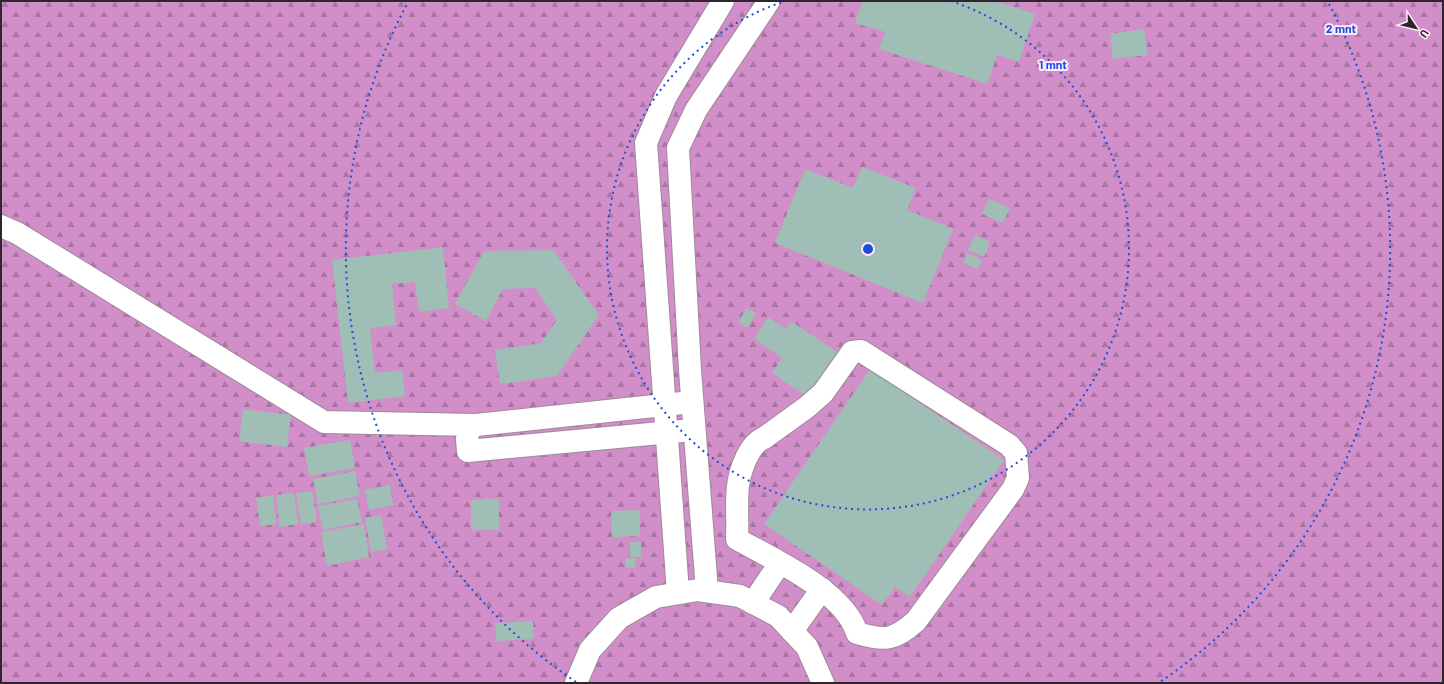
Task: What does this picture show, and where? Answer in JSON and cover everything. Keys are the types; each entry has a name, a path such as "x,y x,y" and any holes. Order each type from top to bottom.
{"street":[{"path":"678,593 646,143 666,96 723,1"},
{"path":"706,591 692,402 678,148 696,110 769,1"},
{"path":"1,226 17,233 324,422 476,425 692,402"},
{"path":"861,351 1009,445 1016,453 1018,478 1013,489 916,621 907,630 885,639 857,633 851,619 842,607 822,589 780,563 737,539 738,485 744,465 752,447 758,441 806,407 822,393 852,352 861,351"},
{"path":"476,425 469,428 467,439 468,451 695,430"},
{"path":"753,603 780,563"},
{"path":"792,631 822,589"},
{"path":"576,683 590,650 618,618 656,597 698,590 740,596 778,616 807,647 823,683"}],"green space":[{"path":"1,1 1443,1 1443,683 1,683"}],"building":[{"path":"862,1 995,1 1035,14 1019,62 997,55 987,84 879,49 885,32 855,23"},
{"path":"1144,29 1148,55 1113,59 1110,34"},
{"path":"862,167 916,188 907,210 953,229 923,303 775,243 805,169 853,188"},
{"path":"989,199 1010,208 1003,223 982,214"},
{"path":"975,235 990,242 984,257 968,250"},
{"path":"443,247 449,308 419,312 415,282 392,284 396,325 370,328 375,373 402,370 405,396 348,403 332,260"},
{"path":"553,250 599,315 557,376 500,384 495,350 541,343 557,320 535,288 503,289 486,321 455,304 484,251"},
{"path":"967,253 982,260 977,269 963,263"},
{"path":"747,308 756,314 747,328 738,322"},
{"path":"768,317 786,329 791,321 843,356 810,399 772,373 782,358 754,339"},
{"path":"870,369 1004,460 910,597 895,587 882,605 764,524"},
{"path":"243,409 291,415 287,447 239,441"},
{"path":"350,440 355,468 309,476 304,448"},
{"path":"355,471 360,496 318,504 313,479"},
{"path":"390,485 393,505 369,510 365,490"},
{"path":"312,491 317,522 301,524 296,493"},
{"path":"294,493 298,524 280,527 276,495"},
{"path":"273,495 276,524 260,526 256,498"},
{"path":"357,499 362,522 323,530 318,506"},
{"path":"499,499 499,530 471,530 471,500"},
{"path":"640,510 640,536 612,537 611,511"},
{"path":"381,515 387,549 371,552 365,518"},
{"path":"364,524 369,557 327,566 321,532"},
{"path":"630,542 641,542 641,557 630,557"},
{"path":"635,558 635,567 626,568 625,559"},
{"path":"533,621 534,639 496,641 495,623"}]}
